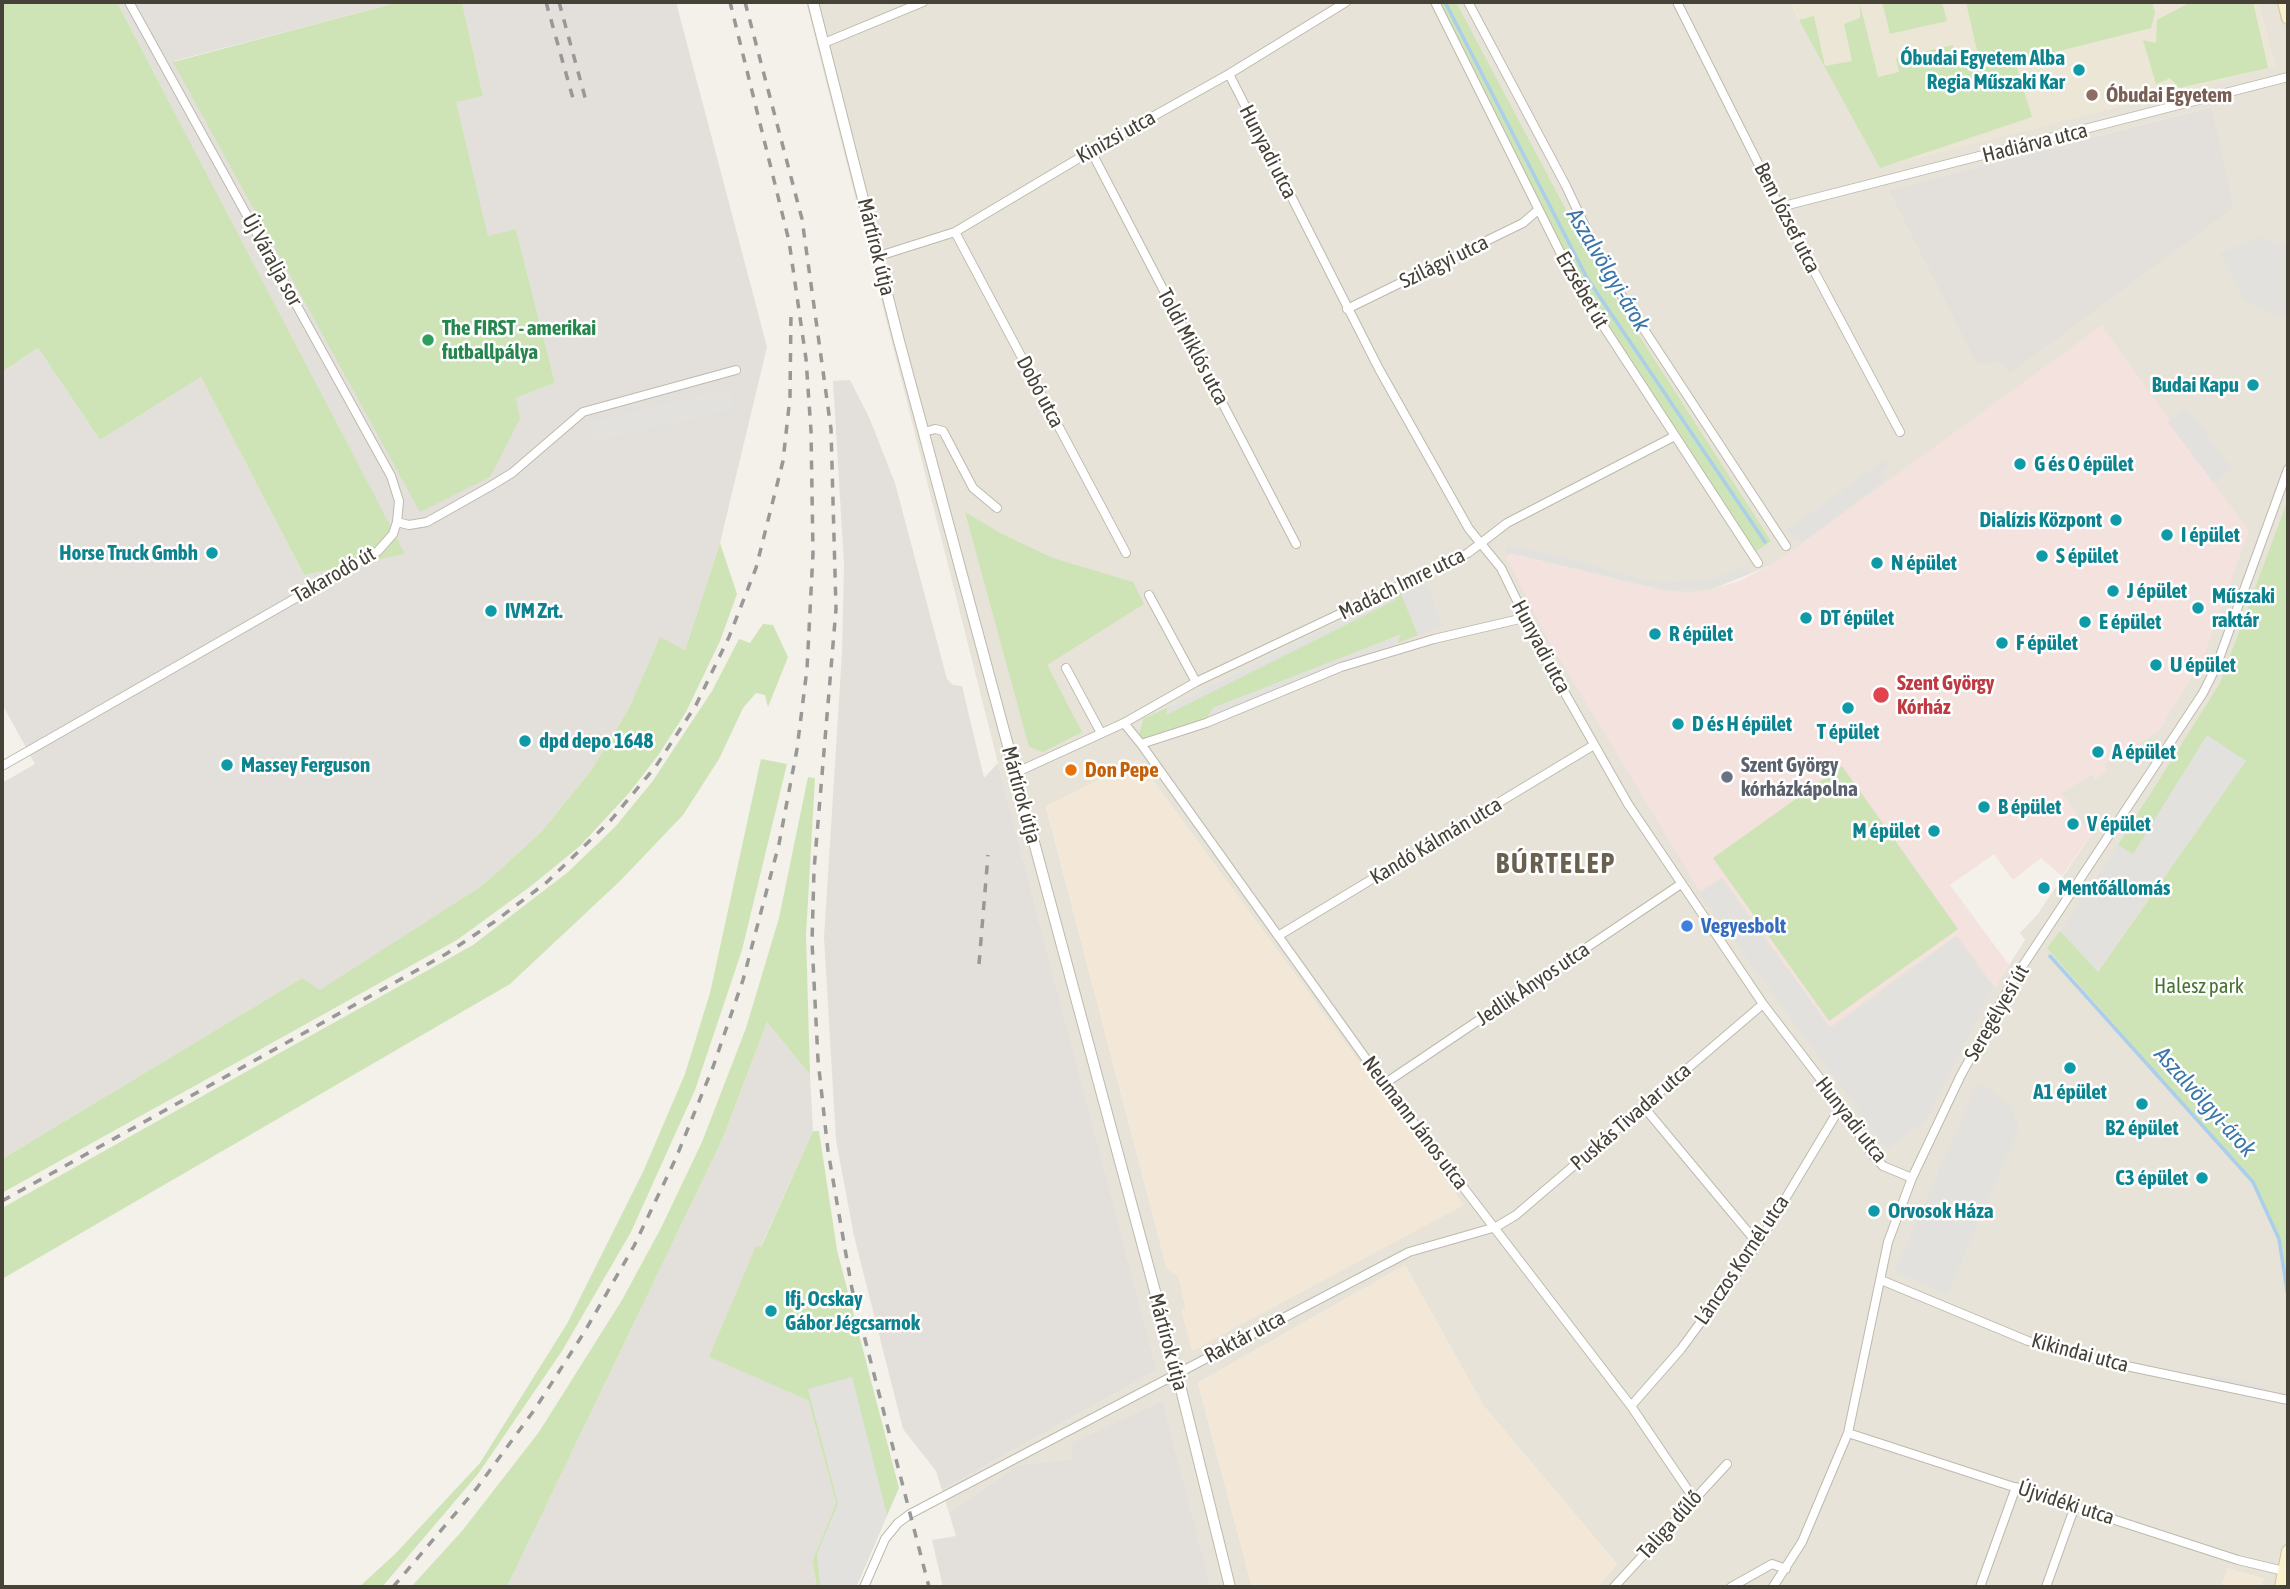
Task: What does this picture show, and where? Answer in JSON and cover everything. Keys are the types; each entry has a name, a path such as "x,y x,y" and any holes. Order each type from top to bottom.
{"main road":[{"path":"2284,2 2288,18"},
{"path":"2281,1587 2288,1551"}],"street":[{"name":"Új Váralja sor","path":"130,2 391,476 399,501 397,522"},
{"name":"Mártírok útja","path":"813,2 923,432 1177,1373 1230,1587"},
{"path":"824,43 923,2"},
{"name":"Kinizsi utca","path":"879,256 955,232 1091,151 1229,74 1346,2"},
{"name":"Erzsébet út","path":"1435,2 1584,298 1758,563"},
{"name":"Erzsébet út","path":"1468,2 1566,186 1617,289 1786,546"},
{"name":"Bem József utca","path":"1677,2 1780,207 1900,432"},
{"name":"Hunyadi utca","path":"1229,74 1347,309 1480,547 1501,568 1524,618 1594,745 1681,884 1763,1004 1883,1166 1912,1178"},
{"name":"Hadiárva utca","path":"1780,207 2288,77"},
{"name":"Toldi Miklós utca","path":"1091,151 1296,544"},
{"name":"Szilágyi utca","path":"1347,309 1523,223 1538,210"},
{"name":"Dobó utca","path":"955,232 1126,553"},
{"path":"397,522 409,525 427,522 489,487 512,473 583,412 736,370"},
{"path":"923,432 935,429 943,431 973,488 997,508"},
{"name":"Madách Imre utca","path":"1016,773 1124,723 1196,682 1480,547 1507,523 1675,436"},
{"name":"Seregélyesi út","path":"1773,1587 1786,1569 1816,1511 1847,1433 1891,1232 1912,1178 1961,1075 2014,979 2203,693 2216,667 2288,472"},
{"name":"Takarodó út","path":"2,765 378,551 393,534 397,522"},
{"path":"1149,595 1196,682"},
{"path":"1124,723 1141,744 1206,723 1340,667 1434,639 1524,618"},
{"path":"1066,668 1101,733"},
{"name":"Neumann János utca","path":"1141,744 1384,1084 1632,1406 1694,1499"},
{"name":"Kandó Kálmán utca","path":"1278,936 1594,745"},
{"name":"Jedlik Ányos utca","path":"1384,1084 1681,884"},
{"name":"Puskás Tivadar utca","path":"1496,1227 1516,1215 1763,1004"},
{"name":"Lánczos Kornél utca","path":"1632,1406 1681,1349 1758,1244 1840,1105"},
{"path":"1643,1106 1758,1244"},
{"name":"Raktár utca","path":"864,1587 879,1550 892,1529 910,1514 1409,1252 1496,1227"},
{"name":"Kikindai utca","path":"1881,1280 2028,1341 2098,1360 2288,1400"},
{"name":"Újvidéki utca","path":"1847,1433 2238,1560 2284,1571"},
{"name":"Taliga dűlő","path":"1614,1587 1727,1464"},
{"path":"1980,1587 2016,1487"},
{"path":"2046,1587 2075,1506"},
{"path":"1731,1587 1772,1564 1786,1569"}],"shaded area":[{"path":"117,2 399,2 174,61 516,398 555,383 516,229 488,237 455,101 483,96 462,2 676,2 767,347 720,543 685,650 660,638 629,708 592,769 542,831 483,885 320,991 302,978 2,1159 2,783 35,764 2,704 2,372 38,348 100,440 201,377 304,575 404,554"},
{"path":"806,2 1790,2 1799,20 2275,66 2258,2 2288,2 2288,1587 1598,1587 1617,1564 1483,1405 1405,1265 1198,1383 1252,1587 1211,1587 1163,1401 1073,1459 1018,1465 949,1513 942,1490 1157,1370 998,763","holes":["2210,107 2234,207 1889,191 1890,190","1512,554 1659,590 1687,593 1711,590 1773,564 2159,731 2104,764 2096,779 2092,774 2061,793 2091,835 2037,915 2020,933 2025,940 1995,987 1957,934 1830,1026 1722,876 1506,558","1138,760 1463,1204 1186,1309 1178,1275 1167,1269 1046,807"]},
{"name":"Óbudai Egyetem","path":"1790,2 2258,2 2275,67 1880,168"},
{"path":"2211,107 2234,207 2010,373 2001,362 1977,364 1889,190"},
{"path":"2258,237 2288,246 2288,319 2245,302 2220,253"},
{"name":"Szent György Kórház","path":"2102,325 2249,531 2203,659 2159,731 2104,764 2108,771 2096,779 2092,774 2062,793 2091,834 2062,876 2041,858 2013,880 1994,854 1950,885 2009,965 1995,987 1956,934 1830,1027 1722,877 1700,892 1553,649 1506,558 1512,554 1659,590 1687,593 1711,590 1739,581 1773,564"},
{"path":"850,380 869,417 895,483 947,679 953,685 962,686 984,778 998,763 1157,1370 942,1490 936,1471 903,1429 854,1236 836,1140 824,937 842,653 844,565 833,381"},
{"path":"728,389 733,409 595,441 590,422"},
{"path":"2187,408 2232,469 2214,483 2168,422"},
{"path":"1885,459 1890,466 1881,473 1885,480 1802,542 1797,536 1793,538 1788,530"},
{"path":"1507,546 1551,554 1657,583 1709,580 1747,566 1750,574 1711,588 1668,590 1506,552"},
{"path":"1427,585 1442,625 1418,635 1400,591"},
{"path":"1400,591 1395,600 1166,715 1167,708"},
{"path":"1400,635 1398,643 1208,717 1213,708"},
{"path":"2207,735 2246,761 2097,971 2061,931 2118,845 2133,854"},
{"path":"1138,760 1464,1205 1192,1351 1181,1310 1186,1308 1178,1276 1167,1269 1046,806"},
{"path":"1721,879 1831,1029 1956,937 1993,988 1926,1120 1887,1149 1700,894"},
{"path":"767,1022 810,1075 813,1131 760,1248 757,1247 808,1400 836,1503 812,1561 817,1587 507,1587 723,1138"},
{"path":"1978,1082 2010,1105 2019,1128 1947,1295 1895,1271"},
{"path":"1405,1265 1483,1405 1617,1564 1598,1587 1252,1587 1198,1383"},
{"path":"2210,1375 2268,1387 2266,1398 2208,1386"},
{"path":"852,1377 887,1515 856,1587 827,1587 820,1585 817,1553 838,1504 808,1389"},
{"path":"1163,1401 1211,1587 943,1587 932,1540 956,1536 949,1513 1018,1465 1073,1459 1072,1443"},
{"path":"2227,1568 2264,1578 2262,1587 2221,1587"}],"green space":[{"path":"2,2 117,2 405,554 304,575 201,377 100,440 38,348 2,372"},
{"path":"399,2 462,2 483,96 456,102 488,236 516,229 555,383 516,398 520,419 490,477 420,512 173,62"},
{"path":"1434,2 1456,2 1602,278 1771,541 1755,552 1583,294"},
{"path":"1882,2 1942,2 1947,21 1890,34"},
{"path":"1966,2 2152,2 2155,13 2151,28 2015,62 2032,117 1880,168 1799,20 1814,16 1825,66 1852,61 1844,24 1860,18 1860,4 1878,77 1899,72 1896,58 1953,45 1957,60 1978,55"},
{"path":"2191,2 2253,2 2268,68 2179,88 2170,78 2156,84 2143,40 2156,43 2157,20"},
{"name":"Halesz park","path":"2288,499 2288,1308 2279,1239 2253,1182 2047,948 2060,931 2098,972 2246,761 2207,736 2133,855 2118,845 2220,683"},
{"path":"965,512 1002,534 1053,558 1133,582 1144,604 1047,665 1082,732 1043,752 1029,747"},
{"path":"720,543 737,594 720,641 686,712 659,754 629,793 580,846 457,940 2,1193 2,1159 302,978 320,990 483,885 542,831 592,769 629,708 660,637 685,650"},
{"path":"1400,591 1418,635 1398,643 1399,635 1213,708 1208,717 1187,733 1171,739 1154,744 1145,742 1139,736 1143,719 1167,708 1167,714 1394,600"},
{"path":"763,624 773,625 788,657 768,707 765,695 756,693 743,708 719,759 683,815 620,881 510,984 2,1279 2,1208 473,945 568,872 615,827 652,782 712,691 739,639 750,643"},
{"path":"761,759 787,764 742,950 695,1090 631,1232 562,1351 478,1474 382,1587 359,1587 395,1554 480,1463 568,1322 643,1172 685,1074 710,993"},
{"path":"1842,766 1958,929 1829,1021 1713,858"},
{"path":"808,777 815,778 806,935 810,1075 767,1022 723,1138 507,1587 411,1587 462,1531 539,1432 622,1300 661,1228 702,1142 746,1028 779,918"},
{"path":"813,1131 819,1131 837,1250 899,1488 856,1587 817,1587 812,1561 836,1503 808,1400 709,1357 756,1246 761,1247"}],"waterway":[{"name":"Aszalvölgyi-árok","path":"1445,2 1587,278 1765,542"},
{"name":"Aszalvölgyi-árok","path":"2050,956 2253,1182 2279,1239 2288,1296"}],"railway":[{"path":"546,2 574,102"},
{"path":"559,2 586,101"},
{"path":"393,1587 477,1488 535,1409 585,1331 634,1246 676,1158 713,1067 743,980 779,844 797,749 807,669 813,553 811,431 806,359 789,241 730,2"},
{"path":"745,2 802,219 831,429 836,609 814,870 812,942 818,1060 828,1151 852,1289 929,1587"},
{"path":"2,1201 446,954 547,882 611,820 656,766 696,705 729,637 756,568 783,461 790,397 791,312"},
{"path":"979,964 988,855"}],"place":[{"name":"Óbudai Egyetem Alba Regia Műszaki Kar","path":"2079,70"},
{"name":"Óbudai Egyetem","path":"2092,95"},
{"name":"The FIRST - amerikai futballpálya","path":"428,340"},
{"name":"Budai Kapu","path":"2253,385"},
{"name":"G és O épület","path":"2020,464"},
{"name":"Dialízis Központ","path":"2116,520"},
{"name":"I épület","path":"2167,535"},
{"name":"Horse Truck Gmbh","path":"212,553"},
{"name":"S épület","path":"2042,556"},
{"name":"N épület","path":"1877,563"},
{"name":"J épület","path":"2113,591"},
{"name":"Műszaki raktár","path":"2198,608"},
{"name":"IVM Zrt.","path":"491,611"},
{"name":"DT épület","path":"1806,618"},
{"name":"E épület","path":"2085,622"},
{"name":"R épület","path":"1655,634"},
{"name":"F épület","path":"2002,643"},
{"name":"U épület","path":"2156,665"},
{"name":"Szent György Kórház","path":"1881,695"},
{"name":"T épület","path":"1848,708"},
{"name":"D és H épület","path":"1678,724"},
{"name":"dpd depo 1648","path":"525,741"},
{"name":"A épület","path":"2098,752"},
{"name":"Massey Ferguson","path":"227,765"},
{"name":"Don Pepe","path":"1071,770"},
{"name":"Szent György kórházkápolna","path":"1727,777"},
{"name":"B épület","path":"1984,807"},
{"name":"V épület","path":"2073,824"},
{"name":"M épület","path":"1934,831"},
{"name":"Mentőállomás","path":"2044,888"},
{"name":"Vegyesbolt","path":"1687,926"},
{"name":"A1 épület","path":"2070,1068"},
{"name":"B2 épület","path":"2142,1104"},
{"name":"C3 épület","path":"2202,1178"},
{"name":"Orvosok Háza","path":"1874,1211"},
{"name":"Ifj. Ocskay Gábor Jégcsarnok","path":"771,1311"}],"district":[{"name":"BÚRTELEP","path":"1556,864"}]}
